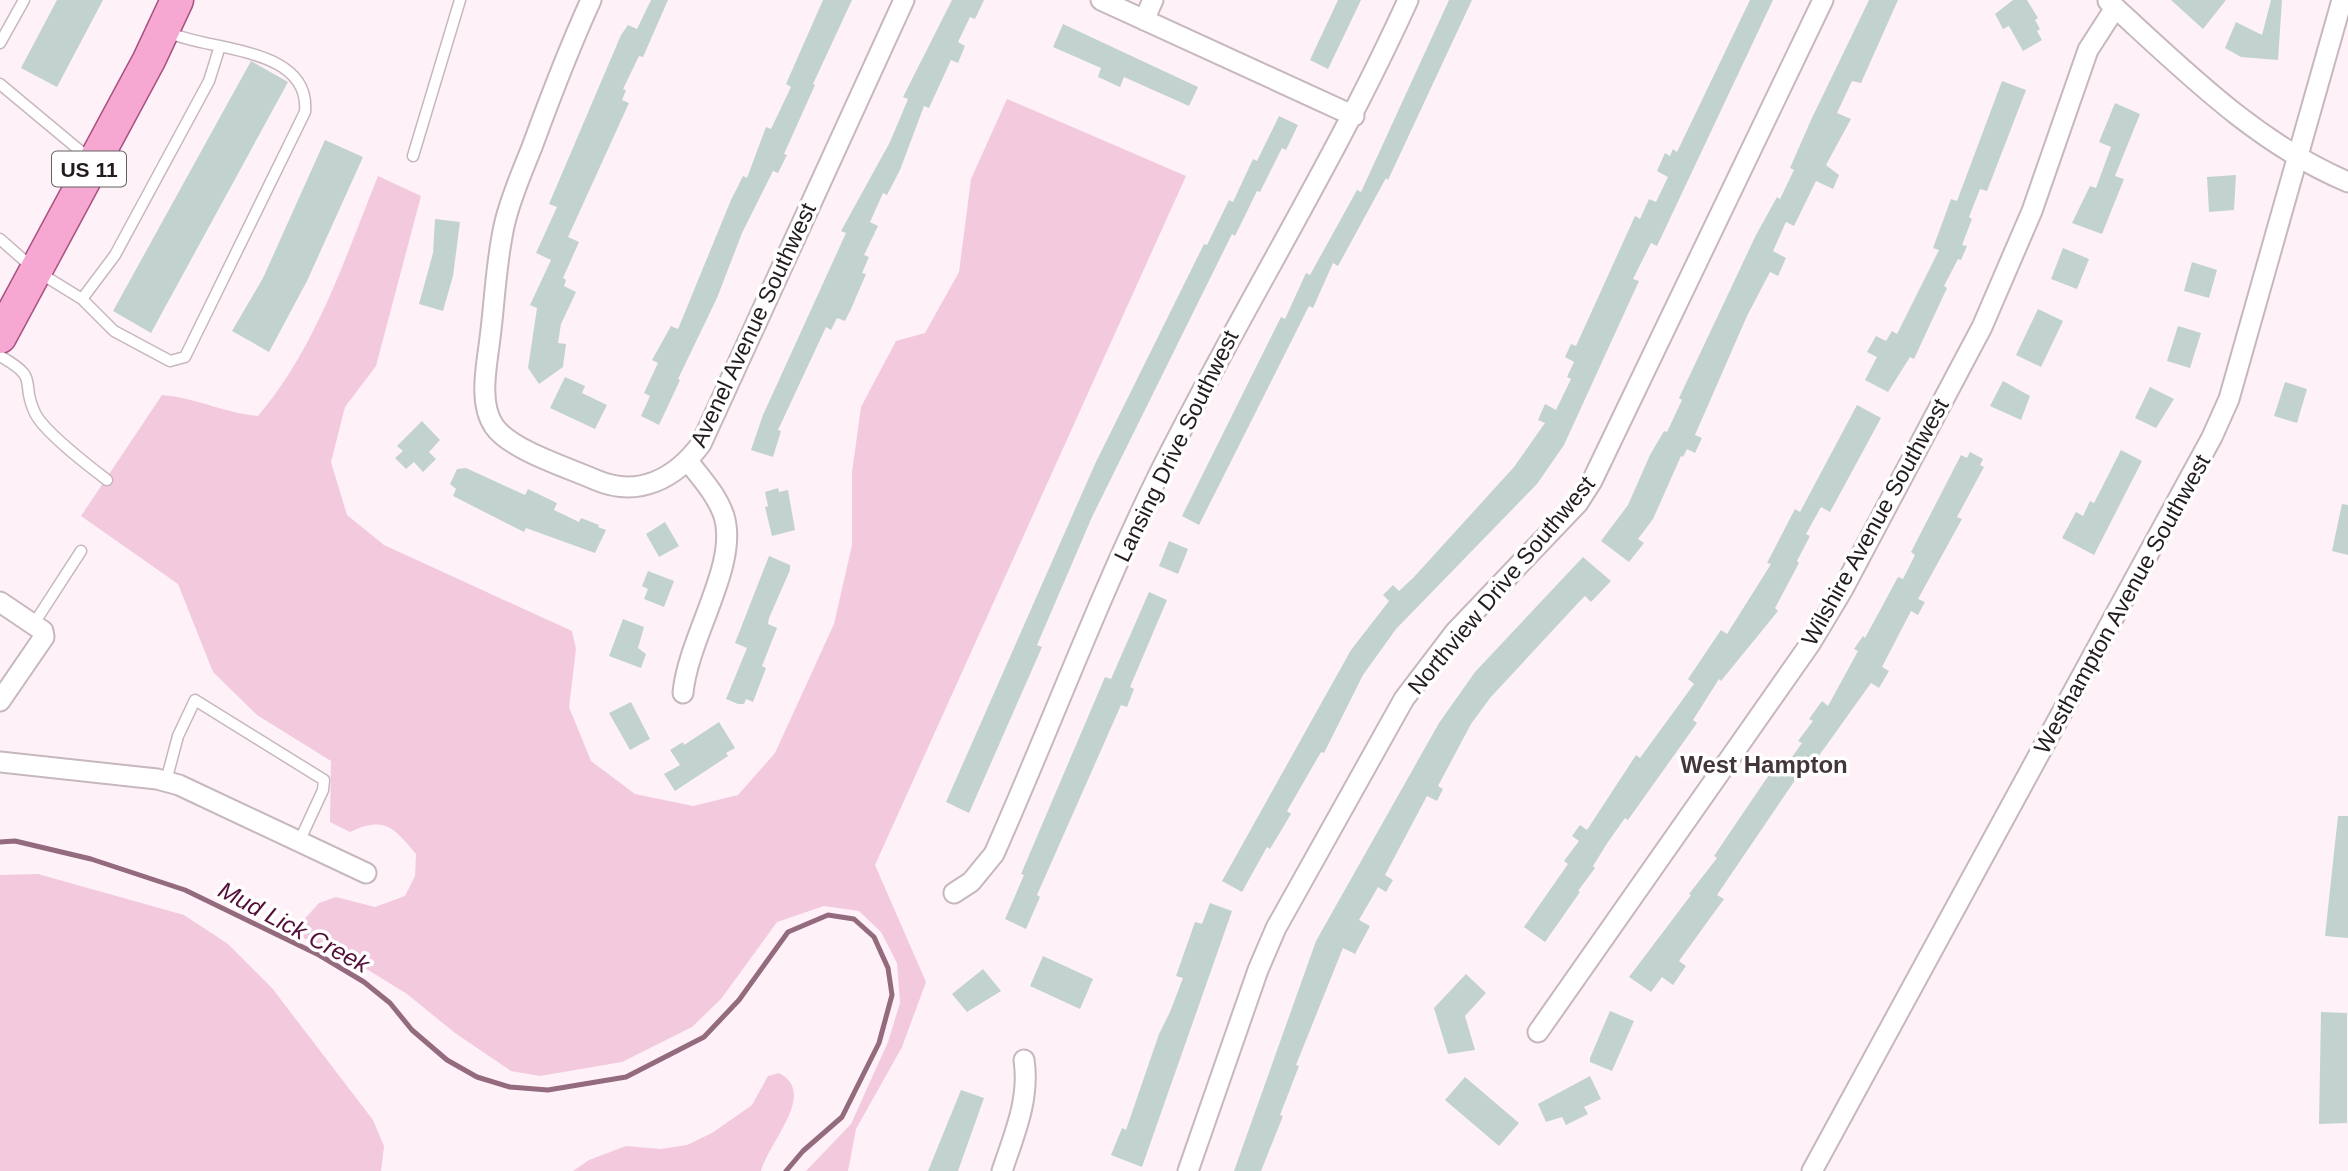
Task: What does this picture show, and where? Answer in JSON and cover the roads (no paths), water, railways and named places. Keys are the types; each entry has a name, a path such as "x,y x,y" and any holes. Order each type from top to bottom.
{"main road":[{"name":"US 11","path":"1,338 177,0"}],"street":[{"path":"591,0 537,132 505,223 486,371 488,412 502,436 611,486 643,486 673,474 688,461"},
{"name":"Avenel Avenue Southwest","path":"683,692 685,669 720,576 727,535 717,501 688,461 701,444 904,0"},
{"path":"1101,0 1354,116"},
{"path":"1143,20 1153,0"},
{"name":"Lansing Drive Southwest","path":"954,893 971,882 994,854 1124,547 1229,336 1354,116 1408,0"},
{"name":"Northview Drive Southwest","path":"1188,1171 1258,970 1276,928 1404,699 1455,632 1578,503 1592,481 1823,0"},
{"name":"Westhampton Avenue Southwest","path":"1812,1171 2212,437 2229,399 2343,0"},
{"path":"2111,4 2238,116 2298,158 2348,183"},
{"name":"Wilshire Avenue Southwest","path":"1538,1032 1810,643 1843,589 1988,314 2032,211 2088,50 2111,4"},
{"path":"0,602 43,631 44,637 0,701"},
{"path":"0,762 166,781 366,873"},
{"path":"1002,1171 1021,1114 1025,1089 1024,1060"}],"lane":[{"path":"0,43 24,0"},
{"path":"414,156 460,0"},
{"path":"0,239 17,251 35,270 82,299 114,331 170,361 185,357 305,112 306,99 297,77 246,51 198,43 163,30"},
{"path":"82,299 115,255 209,81 220,46"},
{"path":"0,84 93,161"},
{"path":"1,338 29,380 35,413 74,453 107,480"},
{"path":"33,625 81,551"},
{"path":"166,781 178,736 195,700 324,780 323,790 299,842"}],"waterway":[{"name":"Mud Lick Creek","path":"0,842 15,841 91,859 185,890 319,955 364,982 390,1003 412,1030 447,1060 477,1077 510,1087 548,1090 626,1077 704,1037 739,1000 788,932 828,915 854,919 874,937 888,968 892,995 879,1043 842,1117 803,1151 786,1171"}],"district":[{"name":"West Hampton","path":"1764,764"}]}
